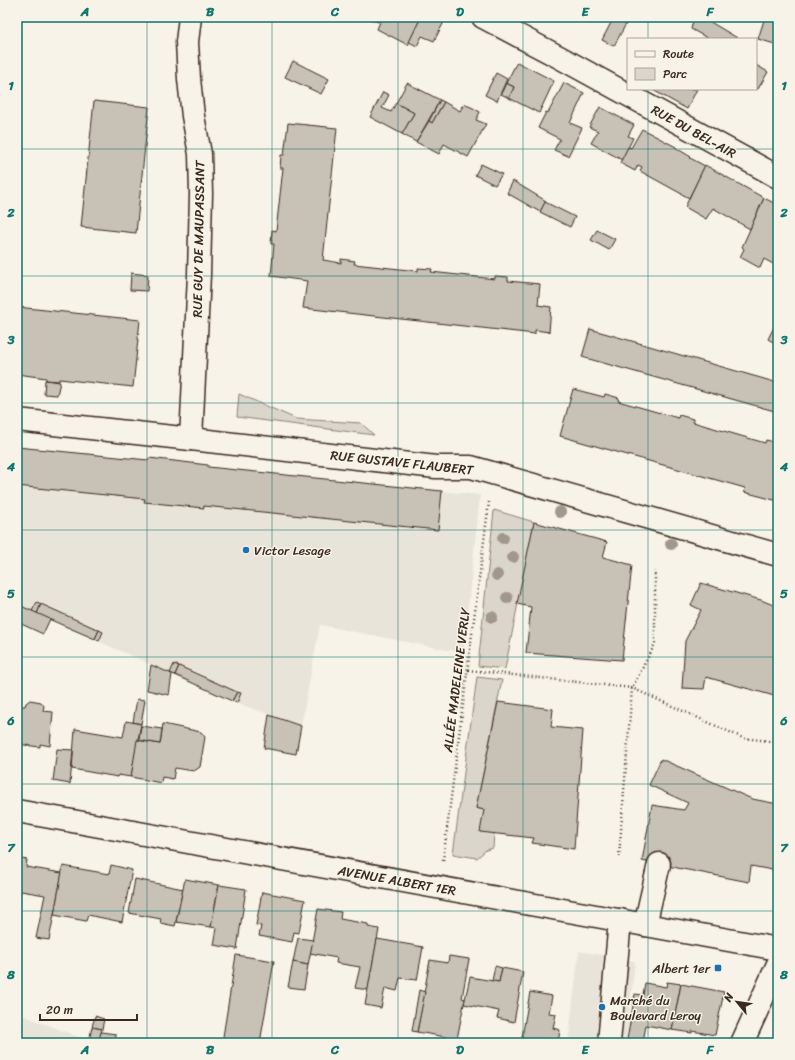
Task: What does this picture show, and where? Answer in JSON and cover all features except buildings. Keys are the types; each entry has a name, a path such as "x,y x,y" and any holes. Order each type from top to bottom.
{"street":[{"name":"RUE GUY DE MAUPASSANT","path":"190,17 187,42 189,79 193,116 200,154 201,194 200,275 191,439"},
{"name":"RUE DU BEL-AIR","path":"483,17 566,60 778,177"},
{"name":"RUE GUSTAVE FLAUBERT","path":"17,420 436,467 471,467 778,554"},
{"name":"AVENUE ALBERT 1ER","path":"17,811 778,949"},
{"path":"646,925 659,864"},
{"path":"609,1043 620,920"},
{"path":"742,1043 778,964"}],"path":[{"name":"ALLÉE MADELEINE VERLY","path":"442,860 489,502"},
{"path":"619,857 632,688 655,644 655,571"},
{"path":"468,670 632,688 743,738 778,742"}],"shaded area":[{"name":"Victor Lesage","path":"17,447 148,460 149,458 208,465 208,467 480,495 463,653 320,625 301,726 237,703 17,605"},
{"name":"Marché du Boulevard Leroy","path":"579,951 635,961 626,1043 568,1043"},
{"path":"17,1013 89,1041 98,1043 17,1043"}],"green space":[{"path":"239,394 296,419 361,423 374,435 237,417"},
{"path":"494,510 534,522 505,669 478,666"},
{"path":"477,677 502,680 476,808 484,810 494,833 493,848 486,850 477,858 453,854"}],"place":[{"name":"Victor Lesage","path":"246,550"},
{"name":"Albert 1er","path":"718,968"},
{"name":"Marché du Boulevard Leroy","path":"602,1007"}]}
